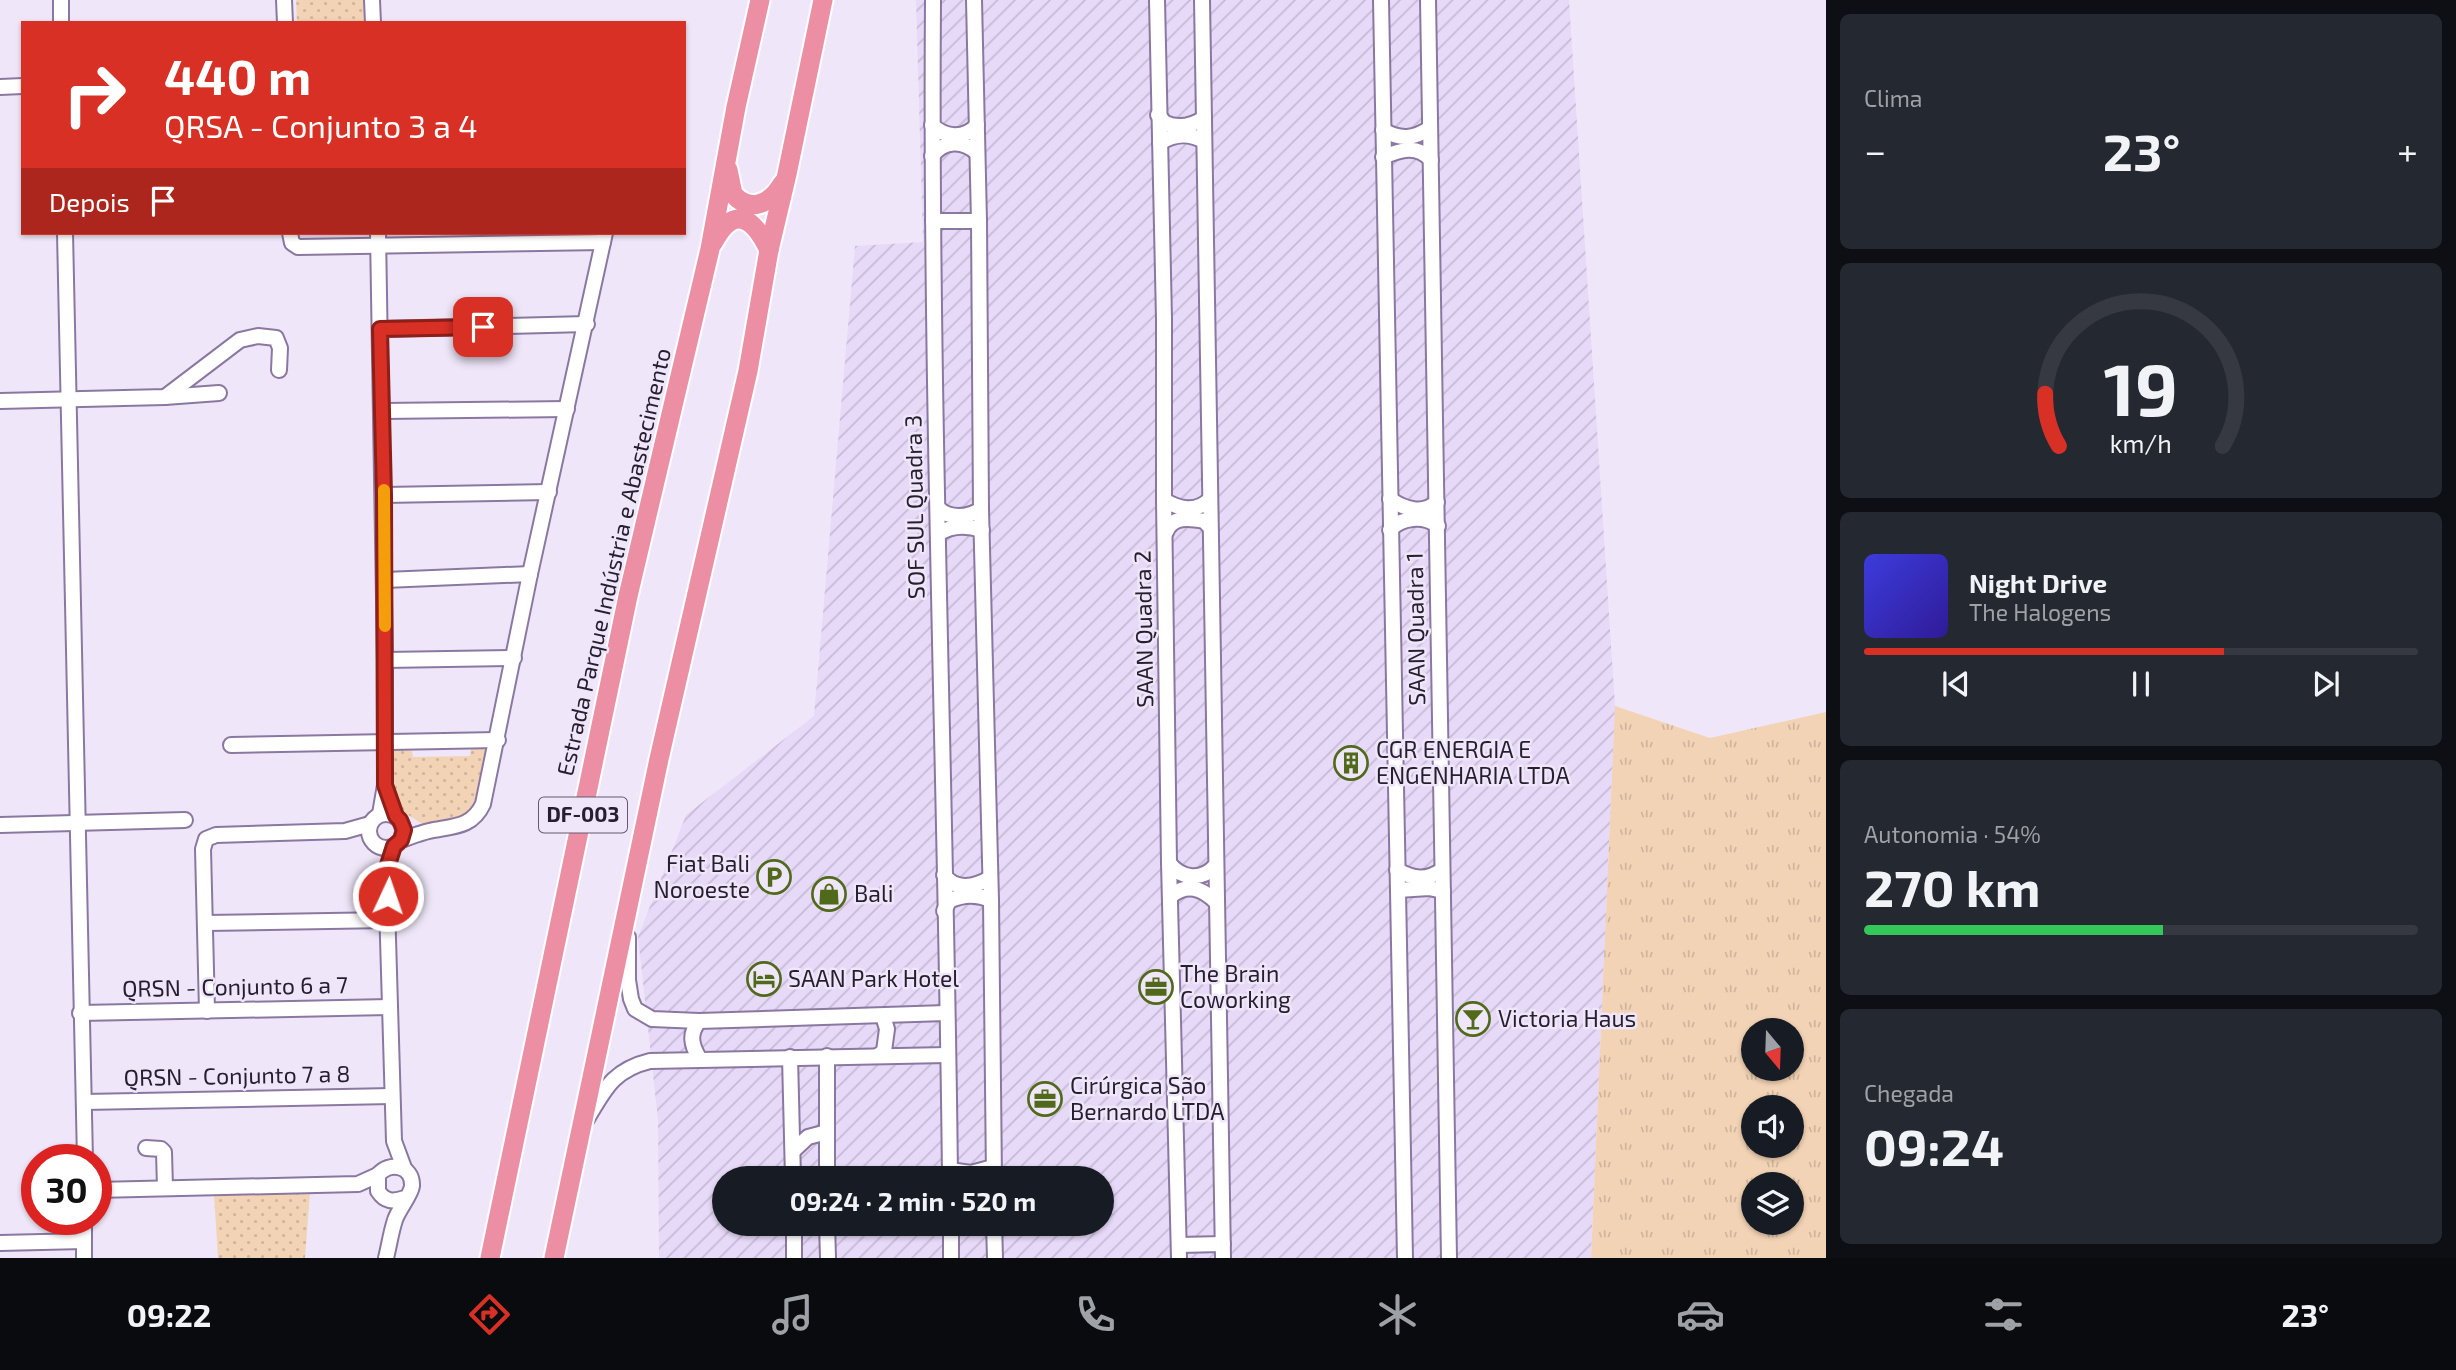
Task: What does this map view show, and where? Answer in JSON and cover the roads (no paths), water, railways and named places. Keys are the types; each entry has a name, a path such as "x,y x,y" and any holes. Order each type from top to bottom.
{"highway":[{"name":"Estrada Parque Indústria e Abastecimento","path":"490,1258 628,596 710,249 736,107 760,0"},
{"name":"DF-003","path":"554,1258 662,746 748,371 769,250 823,0"},
{"path":"727,162 733,194 747,204 771,200 787,174"},
{"path":"710,249 722,226 729,221 740,219 756,226 769,250"}],"street":[{"path":"61,0 61,21"},
{"path":"284,0 285,21"},
{"path":"372,0 373,21"},
{"name":"SOF SUL Quadra 3","path":"933,0 932,156 937,508 950,1166"},
{"path":"974,0 994,1166"},
{"name":"SAAN Quadra 2","path":"1157,0 1165,396 1169,863 1179,1251"},
{"path":"1179,1251 1223,1251 1202,0"},
{"path":"1381,0 1405,1258"},
{"name":"SAAN Quadra 1","path":"1428,0 1449,1258"},
{"path":"0,87 21,86"},
{"path":"1158,115 1165,123 1183,126 1204,118"},
{"path":"932,125 945,135 972,131 977,125"},
{"path":"1382,130 1392,136 1406,138 1430,128"},
{"path":"1160,143 1181,135 1196,137 1204,142"},
{"path":"932,156 942,145 949,144 969,146 977,153"},
{"path":"1383,157 1408,149 1421,151 1431,160"},
{"path":"933,221 979,220"},
{"path":"65,235 85,1144"},
{"path":"290,235 292,243 298,247 378,239 604,237 587,324 530,573 498,740 479,812 468,823 459,827 430,831 384,848 345,831"},
{"path":"378,239 384,495 385,785 369,832 386,871 394,1141 412,1183 395,1221 386,1258"},
{"path":"380,329 587,324"},
{"path":"165,397 233,344 247,338 276,338 280,348 279,370"},
{"path":"0,401 219,393"},
{"path":"382,411 567,409"},
{"path":"384,495 549,492"},
{"path":"1164,500 1175,507 1188,508 1205,505 1210,499"},
{"path":"1390,499 1409,509 1431,508 1437,502"},
{"path":"937,508 948,515 956,516 974,514 981,509"},
{"path":"1390,530 1396,524 1412,519 1424,519 1438,526"},
{"path":"1166,532 1169,525 1177,520 1204,521 1210,527"},
{"path":"938,534 953,527 982,530"},
{"path":"385,580 530,573"},
{"path":"385,660 514,658"},
{"path":"231,746 498,740"},
{"path":"385,785 404,830 386,871"},
{"path":"207,1011 203,849 206,839 211,836 345,831 388,813 430,831"},
{"path":"0,825 185,820"},
{"path":"1169,863 1179,874 1186,876 1209,873 1215,866"},
{"path":"1397,870 1420,879 1442,870"},
{"path":"944,875 954,885 964,886 981,883 990,878"},
{"path":"1171,895 1191,888 1204,891 1216,902"},
{"path":"1398,890 1429,888 1443,891"},
{"path":"944,911 949,901 963,896 991,900"},
{"path":"628,911 628,980 635,1009 652,1019 699,1021 946,1013"},
{"path":"206,923 389,920"},
{"name":"QRSN - Conjunto 6 a 7","path":"80,1013 390,1007"},
{"path":"879,1055 884,1051 887,1034 883,1016"},
{"path":"699,1021 691,1034 693,1048 699,1058"},
{"path":"579,1133 611,1081 628,1068 650,1061 947,1055"},
{"path":"827,1056 827,1166"},
{"path":"790,1057 793,1166"},
{"name":"QRSN - Conjunto 7 a 8","path":"84,1102 392,1096"},
{"path":"793,1151 808,1137 827,1132"},
{"path":"394,1141 376,1183 395,1221"},
{"path":"146,1148 161,1149 164,1152 165,1188"},
{"path":"112,1190 358,1184 395,1166 404,1168"},
{"path":"358,1184 396,1201 405,1198"},
{"path":"84,1235 84,1258"},
{"path":"794,1236 794,1258"},
{"path":"827,1236 828,1258"},
{"path":"951,1236 951,1258"},
{"path":"994,1236 995,1258"},
{"path":"0,1243 84,1241"}],"place":[{"name":"CGR ENERGIA E ENGENHARIA LTDA","path":"1351,763"},
{"name":"Fiat Bali Noroeste","path":"774,877"},
{"name":"Bali","path":"829,894"},
{"name":"SAAN Park Hotel","path":"764,979"},
{"name":"The Brain Coworking","path":"1156,987"},
{"name":"Victoria Haus","path":"1473,1019"},
{"name":"Cirúrgica São Bernardo LTDA","path":"1045,1099"}]}
